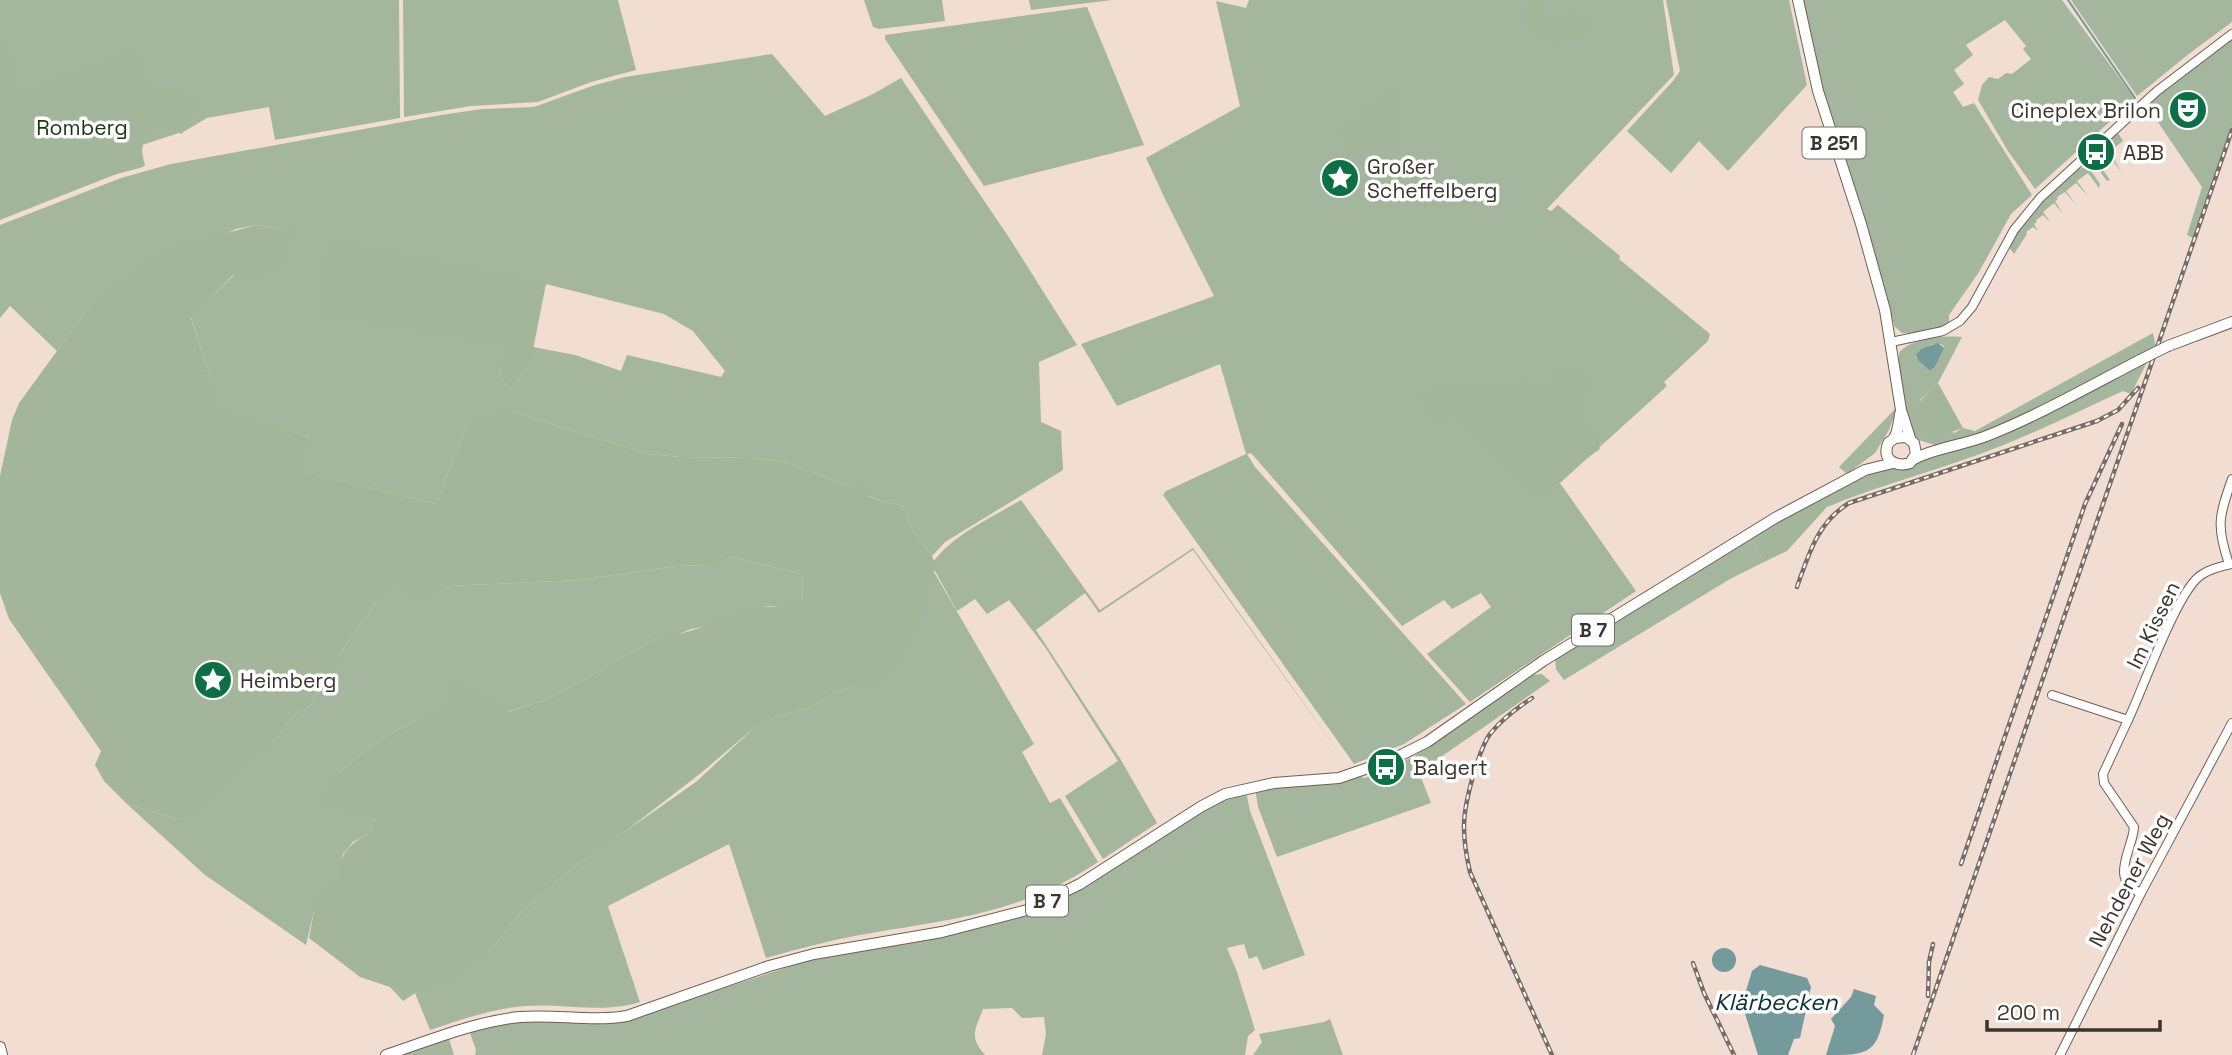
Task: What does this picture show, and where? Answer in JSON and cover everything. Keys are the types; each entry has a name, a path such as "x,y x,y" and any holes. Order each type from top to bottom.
{"main road":[{"name":"B 251","path":"1798,0 1818,91 1867,244 1891,342 1901,411 1912,441"},
{"name":"B 7","path":"386,1055 500,1020 543,1017 608,1019 627,1016 814,954 942,932 1027,910 1080,884 1225,794 1274,783 1339,778 1408,753 1555,653 1788,510 1865,470 1893,463 1903,465 1937,450 1974,441 2018,423 2168,346 2232,323"},
{"name":"B 251","path":"1894,438 1901,411"},
{"path":"1894,438 1902,436 1937,450"},
{"name":"B 7","path":"1865,470 1887,449 1894,438"},
{"path":"1912,441 1916,450 1912,460"},
{"path":"1887,449 1893,463"},
{"path":"0,1047 2,1055"}],"street":[{"path":"1891,342 1939,332 1960,321 1972,307 2014,230 2040,198 2158,91 2232,34"},
{"name":"Im Kissen","path":"2141,892 2128,886 2125,879 2125,853 2134,827 2104,783 2103,774 2190,585 2200,575 2230,564 2219,529 2232,479"},
{"path":"2052,695 2128,720"},
{"name":"Nehdener Weg","path":"2060,1055 2141,892 2232,723"}],"green space":[{"path":"0,0 399,0 400,118 275,140 269,107 207,118 185,131 136,147 143,167 106,177 0,217"},
{"path":"403,0 618,0 636,70 591,82 538,102 471,106 404,117"},
{"path":"864,0 942,0 945,21 879,29 873,27"},
{"path":"1029,0 1112,0 1031,10"},
{"path":"1249,0 1663,0 1674,75 1547,209 1551,211 1558,205 1710,334 1708,341 1664,382 1667,386 1602,445 1600,442 1597,444 1600,449 1535,499 1560,483 1636,591 1470,702 1427,654 1491,607 1481,593 1452,609 1444,600 1402,626 1251,453 1247,454 1255,467 1466,704 1404,744 1354,764 1163,495 1166,491 1246,454 1220,364 1117,406 1081,344 1214,296 1146,158 1240,106 1216,1 1246,8"},
{"path":"1528,0 1541,0 1545,16 1560,23 1565,15 1576,11 1592,23 1586,36 1564,37 1553,43 1529,31 1526,19"},
{"path":"1666,0 1789,0 1807,85 1728,171 1699,141 1671,173 1627,131 1680,71"},
{"path":"1802,0 2062,0 2135,99 2035,189 2008,151 1978,100 1982,85 1989,77 1998,79 2006,73 2012,74 2031,59 2023,49 2026,46 2005,20 1966,45 1973,55 1954,70 1964,84 1953,92 1963,107 1974,103 2032,195 2011,214 1979,272 1949,315 1949,324 1914,333 1902,333 1895,327 1822,90"},
{"path":"2071,0 2232,0 2232,22 2137,96"},
{"path":"1087,7 1144,145 984,186 885,39 885,35"},
{"name":"Romberg","path":"2,32 19,94 132,51 140,58 138,83 196,99 197,106 182,134 167,126 153,129 144,135 142,152 145,166 119,173 0,220"},
{"path":"2232,38 2232,126 2193,238 2187,235 2202,187 2147,106"},
{"path":"772,54 825,116 901,78 1010,239 1077,345 1039,362 1041,422 1061,431 1063,470 945,542 932,556 913,531 903,506 880,501 852,487 784,462 752,458 648,454 513,412 466,427 436,504 300,471 308,436 221,414 191,317 234,275 290,261 280,244 291,230 255,225 236,229 92,303 57,351 10,306 0,318 0,225 121,178 171,164 441,115 482,109 534,107 625,77","holes":["546,284 664,314 693,331 725,371 721,377 627,355 621,371 575,355 533,347 530,365 511,390 501,379 500,366"]},
{"path":"1397,85 1393,154 1372,195 1360,189 1365,171 1339,131 1357,120 1364,106 1378,103 1383,92"},
{"path":"2117,131 2123,141 2109,152 2122,172 2108,155 2098,163 2110,180 2107,181 2093,162 2095,152"},
{"path":"2089,168 2100,184 2099,188 2088,173 2077,181 2088,196 2076,183 2066,191 2076,205 2065,192 2057,197 2055,201 2063,214 2054,203 2043,212 2051,223 2043,215 2036,220 2034,224 2038,231 2033,227 2026,232 2014,254 2008,246 2037,206 2075,170"},
{"path":"255,225 292,230 296,237 281,244 290,261 246,282 233,275 191,318 221,413 308,436 301,471 436,504 466,427 489,416 513,412 648,454 752,458 784,462 852,487 864,483 869,496 903,506 913,531 932,556 936,566 918,625 889,676 872,686 857,686 833,693 812,707 777,717 755,727 701,773 570,870 520,913 491,950 453,978 417,992 403,1001 390,987 360,977 309,938 314,911 323,889 333,884 344,854 353,844 369,834 375,818 322,802 335,775 375,743 446,708 453,680 508,712 548,699 657,638 690,631 750,610 772,606 803,606 802,574 733,557 713,565 676,566 580,580 449,586 418,600 395,582 375,603 338,656 338,665 330,684 318,686 311,706 295,714 274,741 191,815 178,819 127,804 104,781 95,765 101,751 9,619 0,593 0,476 12,420 19,403 92,303 159,253"},
{"path":"329,241 546,284 530,365 511,390 501,379 500,366 510,345 319,312"},
{"path":"2153,333 2156,349 2007,424 1942,447 1918,440 1909,427 1899,368 1899,353 1904,348 1928,339 1962,337 1938,383 1920,400 1954,433 1963,428 1975,431","holes":["1941,344 1944,347 1935,367 1930,371 1916,357 1920,350"]},
{"path":"2147,362 2131,394 2123,391 1998,447 1827,507 1822,498 1872,471 1970,446"},
{"path":"1565,367 1588,376 1578,415 1602,445 1560,483 1535,500 1454,411 1435,425 1421,395 1447,387 1495,388 1523,381 1549,389 1557,368"},
{"path":"1938,383 1963,428 1940,436 1918,428 1917,420 1920,403"},
{"path":"1898,406 1889,430 1875,453 1847,474 1839,467"},
{"path":"1822,498 1827,507 1787,551 1764,562 1750,537"},
{"path":"1021,500 1100,610 1193,548 1348,765 1193,550 1099,613 1085,593 1036,630 1121,760 1157,823 1103,859 1065,796 1118,761 1045,647 1009,600 987,614 975,599 957,611 934,569 936,566 933,562 951,543"},
{"path":"1750,537 1764,562 1730,579 1564,680 1556,669 1555,658"},
{"path":"733,557 802,574 803,606 769,606 743,612 713,625 691,629 672,637 657,638 548,699 507,712 447,708 403,727 375,743 335,775 375,818 369,834 353,842 343,854 333,884 314,911 306,945 205,875 127,804 178,819 274,741 295,714 311,706 318,686 338,665 338,656 375,603 395,581 418,599 449,586 580,580 676,566 712,565"},
{"path":"934,572 1034,744 1022,752 1050,803 1060,798 1098,862 1040,894 1011,904 954,919 836,940 766,958 729,844 608,906 640,1002 598,1008 541,1005 514,1007 430,1030 415,993 491,950 520,913 570,870 696,782 755,727 777,717 812,707 833,693 857,686 872,686"},
{"path":"1542,674 1550,681 1418,773 1413,757 1532,675"},
{"path":"1413,757 1431,803 1277,857 1258,807 1255,788 1358,776 1365,778"},
{"path":"1246,791 1250,811 1305,955 1263,970 1257,956 1249,959 1244,944 1227,948 1255,1030 1248,1036 1245,1055 1042,1055 1046,1034 1044,1017 1022,1018 1012,1008 983,1009 975,1038 985,1055 475,1055 470,1033 500,1021 604,1023 632,1018 813,959 940,937 1023,916 1216,802"},
{"path":"1330,1019 1343,1055 1253,1055 1262,1042 1259,1034"},
{"path":"449,1039 454,1055 398,1055"}],"water":[{"path":"1938,343 1944,348 1935,367 1930,371 1916,355 1921,349"},
{"path":"1724,948 1732,952 1736,960 1732,968 1724,972 1716,968 1712,960 1716,952"},
{"name":"Klärbecken","path":"1760,965 1807,978 1811,987 1800,1038 1794,1039 1788,1055 1758,1055 1742,1004 1752,971"},
{"path":"1854,989 1876,996 1874,1005 1884,1015 1878,1038 1867,1050 1860,1053 1826,1055 1835,1026 1831,1019 1851,997"}],"waterway":[{"path":"2068,0 2135,98"}],"railway":[{"path":"1913,1055 2232,130"},
{"path":"1797,587 1810,551 1822,530 1829,520 1849,503 2097,421 2118,410 2138,388"},
{"path":"1961,864 2085,504 2122,424"},
{"path":"1532,698 1505,719 1485,742 1468,796 1464,831 1470,872 1552,1055"},
{"path":"1928,996 1929,962 1933,944"},
{"path":"1693,963 1704,993 1734,1055"}],"place":[{"name":"Cineplex Brilon","path":"2188,110"},
{"name":"ABB","path":"2096,152"},
{"name":"Großer Scheffelberg","path":"1340,178"},
{"name":"Heimberg","path":"213,680"},
{"name":"Balgert","path":"1386,767"}]}
